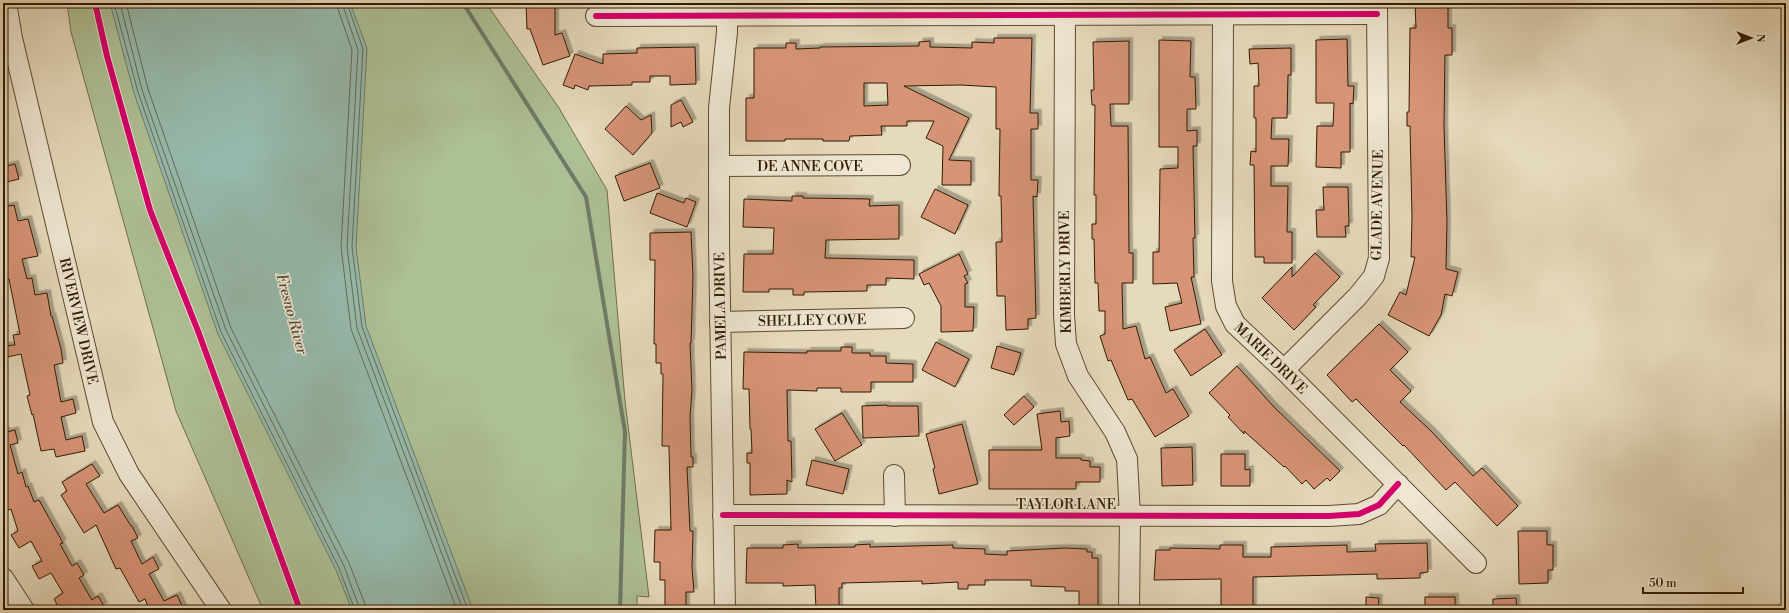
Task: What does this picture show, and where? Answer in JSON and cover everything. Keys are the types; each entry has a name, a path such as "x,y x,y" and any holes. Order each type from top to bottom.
{"street":[{"name":"RIVERVIEW DRIVE","path":"6,3 7,38 103,422 129,474 221,610"},
{"path":"596,16 727,9 1065,15 1223,14 1377,8"},
{"name":"GLADE AVENUE","path":"1284,370 1358,296 1374,276 1379,258 1377,8"},
{"name":"PAMELA DRIVE","path":"725,610 720,322 719,108 727,32 727,9"},
{"name":"MARIE DRIVE","path":"1223,14 1222,281 1226,306 1235,324 1284,370 1476,563"},
{"name":"KIMBERLY DRIVE","path":"1065,15 1064,315 1066,344 1078,376 1115,432 1127,459 1130,516 1129,610"},
{"name":"DE ANNE COVE","path":"719,166 900,165"},
{"name":"SHELLEY COVE","path":"720,322 904,318"},
{"path":"894,475 895,516"},
{"name":"TAYLOR LANE","path":"723,515 1329,516 1360,514 1379,505 1398,484"},
{"path":"3,578 24,610"}],"green space":[{"path":"67,3 486,3 559,108 607,190 625,401 649,597 637,596 637,610 263,610 176,411 71,32"}],"water":[{"name":"Fresno River","path":"110,3 350,3 367,48 356,247 366,326 473,610 352,610 336,570 218,334 134,93"}],"building":[{"path":"555,3 555,35 562,33 570,56 543,65 530,29 527,29 526,4"},
{"path":"1415,3 1448,3 1448,28 1452,28 1452,55 1445,55 1444,126 1447,222 1446,269 1458,272 1452,296 1445,294 1441,315 1429,336 1388,315 1400,292 1406,295 1415,257 1411,257 1412,217 1410,126 1407,126 1407,112 1409,112 1410,28 1416,28"},
{"path":"994,38 1032,38 1030,113 1038,113 1038,129 1031,129 1031,180 1038,180 1037,197 1033,196 1036,318 1028,319 1028,329 1006,330 1005,296 997,296 996,242 1002,242 1001,196 999,196 1000,129 996,129 996,87 961,85 904,86 969,118 949,160 971,161 971,185 942,185 943,146 926,138 934,121 907,121 907,126 881,126 882,135 850,136 849,141 785,139 785,141 746,141 746,98 754,98 754,48 786,48 786,43 796,43 796,49 820,47 919,46 919,42 930,41 930,47 972,48 972,42 994,43","holes":["864,83 887,83 888,105 864,106"]},
{"path":"1347,39 1348,86 1354,86 1353,104 1350,103 1350,152 1341,152 1341,168 1316,167 1317,126 1333,126 1334,103 1316,103 1316,40"},
{"path":"1159,40 1191,41 1190,77 1195,77 1196,109 1187,109 1187,131 1197,130 1197,146 1193,146 1195,238 1193,238 1194,277 1191,277 1201,324 1170,331 1165,307 1182,303 1177,283 1153,284 1153,252 1159,252 1160,169 1178,168 1178,147 1159,147"},
{"path":"1129,41 1129,104 1110,104 1111,126 1128,126 1129,253 1133,253 1133,283 1122,283 1123,329 1136,326 1145,359 1150,357 1166,393 1173,389 1189,416 1155,437 1132,399 1128,400 1111,360 1108,361 1100,336 1105,334 1105,311 1099,311 1098,283 1095,283 1094,239 1092,239 1092,224 1096,224 1096,195 1094,195 1095,105 1092,105 1091,90 1094,90 1093,42"},
{"path":"695,47 696,84 670,85 670,76 650,76 650,82 632,82 632,85 589,86 588,90 575,85 574,89 563,85 575,54 603,64 603,54 637,53 637,48"},
{"path":"1291,48 1291,75 1288,75 1287,118 1272,118 1271,139 1289,139 1288,166 1271,166 1271,186 1288,186 1287,232 1292,232 1292,263 1264,263 1264,257 1255,257 1254,165 1250,165 1251,151 1256,152 1254,86 1259,86 1258,63 1250,64 1249,49"},
{"path":"681,100 693,122 683,127 681,122 671,127 671,105"},
{"path":"626,106 641,120 651,115 652,133 633,155 605,129"},
{"path":"650,163 660,188 624,201 615,176"},
{"path":"15,164 19,179 3,183 3,167"},
{"path":"1323,187 1348,187 1349,226 1345,226 1346,237 1317,237 1316,210 1324,210"},
{"path":"935,189 968,205 955,234 921,217"},
{"path":"657,193 684,203 686,198 696,202 687,227 650,213"},
{"path":"792,196 803,196 803,198 870,199 869,206 899,205 899,239 826,240 825,258 914,260 914,279 886,278 886,285 867,285 867,291 804,292 804,295 793,295 793,289 769,289 769,292 743,292 744,254 773,254 774,228 743,227 744,199 792,201"},
{"path":"14,205 18,221 28,219 38,256 22,259 27,279 32,278 35,295 47,293 51,316 61,349 63,363 54,365 61,402 73,399 76,413 61,417 66,440 82,436 85,451 56,457 54,449 41,451 33,414 32,415 27,396 30,395 21,354 3,358 3,346 15,345 13,335 20,334 9,279 3,280 3,207"},
{"path":"691,232 693,276 690,343 692,390 690,416 691,457 693,457 693,467 687,467 690,531 693,531 692,567 694,592 686,592 686,610 665,610 665,580 660,580 660,562 654,562 655,530 671,530 669,446 662,446 663,374 661,374 661,363 656,363 656,344 654,344 655,260 650,260 650,233"},
{"path":"1315,253 1340,277 1313,305 1316,307 1294,330 1262,298 1292,267 1292,277"},
{"path":"959,254 968,274 964,276 968,283 965,284 965,307 974,307 973,331 941,332 941,306 929,283 924,285 919,274"},
{"path":"1379,324 1408,352 1390,370 1411,391 1400,402 1431,431 1473,476 1482,468 1518,506 1497,526 1455,482 1446,490 1404,445 1403,446 1356,399 1352,402 1327,375"},
{"path":"1205,329 1222,355 1191,376 1174,350"},
{"path":"936,342 969,359 955,387 922,370"},
{"path":"997,346 1021,353 1014,375 991,368"},
{"path":"841,347 852,347 852,353 870,353 870,356 886,356 886,363 913,364 913,382 871,382 871,392 841,392 841,388 817,388 817,391 787,390 788,441 791,441 792,482 787,480 787,494 750,495 750,463 747,463 747,453 752,453 751,429 749,389 743,389 744,352 807,353 807,351 841,351"},
{"path":"1237,366 1274,407 1340,471 1330,481 1327,478 1314,489 1306,480 1302,484 1285,466 1284,467 1244,431 1244,434 1228,417 1230,415 1209,393"},
{"path":"1024,396 1034,407 1014,425 1004,415"},
{"path":"862,406 918,406 919,436 863,438"},
{"path":"1060,411 1061,422 1069,421 1070,436 1056,438 1056,458 1081,458 1081,460 1090,461 1090,467 1100,467 1100,482 1076,482 1076,489 989,489 989,450 1042,450 1037,414"},
{"path":"842,413 862,445 835,461 815,429"},
{"path":"962,424 978,484 939,494 933,469 935,468 926,434"},
{"path":"15,430 18,443 10,445 18,474 22,472 26,487 28,486 34,502 39,500 63,543 60,544 72,566 77,563 84,575 79,578 92,600 98,596 104,606 98,610 60,610 54,599 63,593 51,573 39,579 32,566 42,561 31,541 19,548 11,535 18,531 11,509 3,512 3,431 7,432"},
{"path":"1192,447 1193,485 1162,486 1161,448"},
{"path":"1221,454 1245,454 1245,470 1250,469 1250,486 1221,486"},
{"path":"812,460 849,469 843,494 806,485"},
{"path":"92,464 100,476 86,484 104,513 118,505 138,538 131,541 142,564 153,557 159,569 149,574 164,601 177,595 184,610 147,610 149,609 145,599 139,602 120,568 116,569 96,525 84,533 61,495 67,491 62,482"},
{"path":"1518,531 1547,531 1547,545 1553,545 1553,570 1548,570 1548,583 1519,584"},
{"path":"1427,543 1428,572 1420,573 1420,578 1377,579 1377,574 1253,577 1253,610 1221,610 1221,579 1154,580 1156,550 1170,550 1170,548 1220,549 1220,545 1243,545 1243,557 1271,557 1271,547 1347,545 1347,552 1376,551 1375,544"},
{"path":"798,544 798,548 855,547 855,545 870,544 870,547 953,545 953,548 985,549 985,554 1007,555 1007,551 1065,548 1087,549 1087,552 1092,552 1092,558 1098,558 1098,610 1079,610 1079,591 1065,591 1065,587 1031,586 1031,580 985,580 985,585 968,585 968,589 958,589 958,582 922,584 922,581 842,583 842,588 839,588 839,610 816,610 815,585 783,586 783,583 746,583 747,548 783,548 783,545"},
{"path":"1366,597 1379,598 1378,610 1366,610"},
{"path":"1425,597 1455,597 1455,610 1425,610"},
{"path":"1516,598 1517,610 1493,610 1493,599"}],"waterway":[{"path":"463,3 586,197 625,432 620,610"}],"cycle path":[{"path":"95,3 107,56 150,210 198,331 300,610"},
{"path":"596,16 1377,14"},
{"path":"723,515 1329,516 1359,514 1379,505 1398,484"}]}
